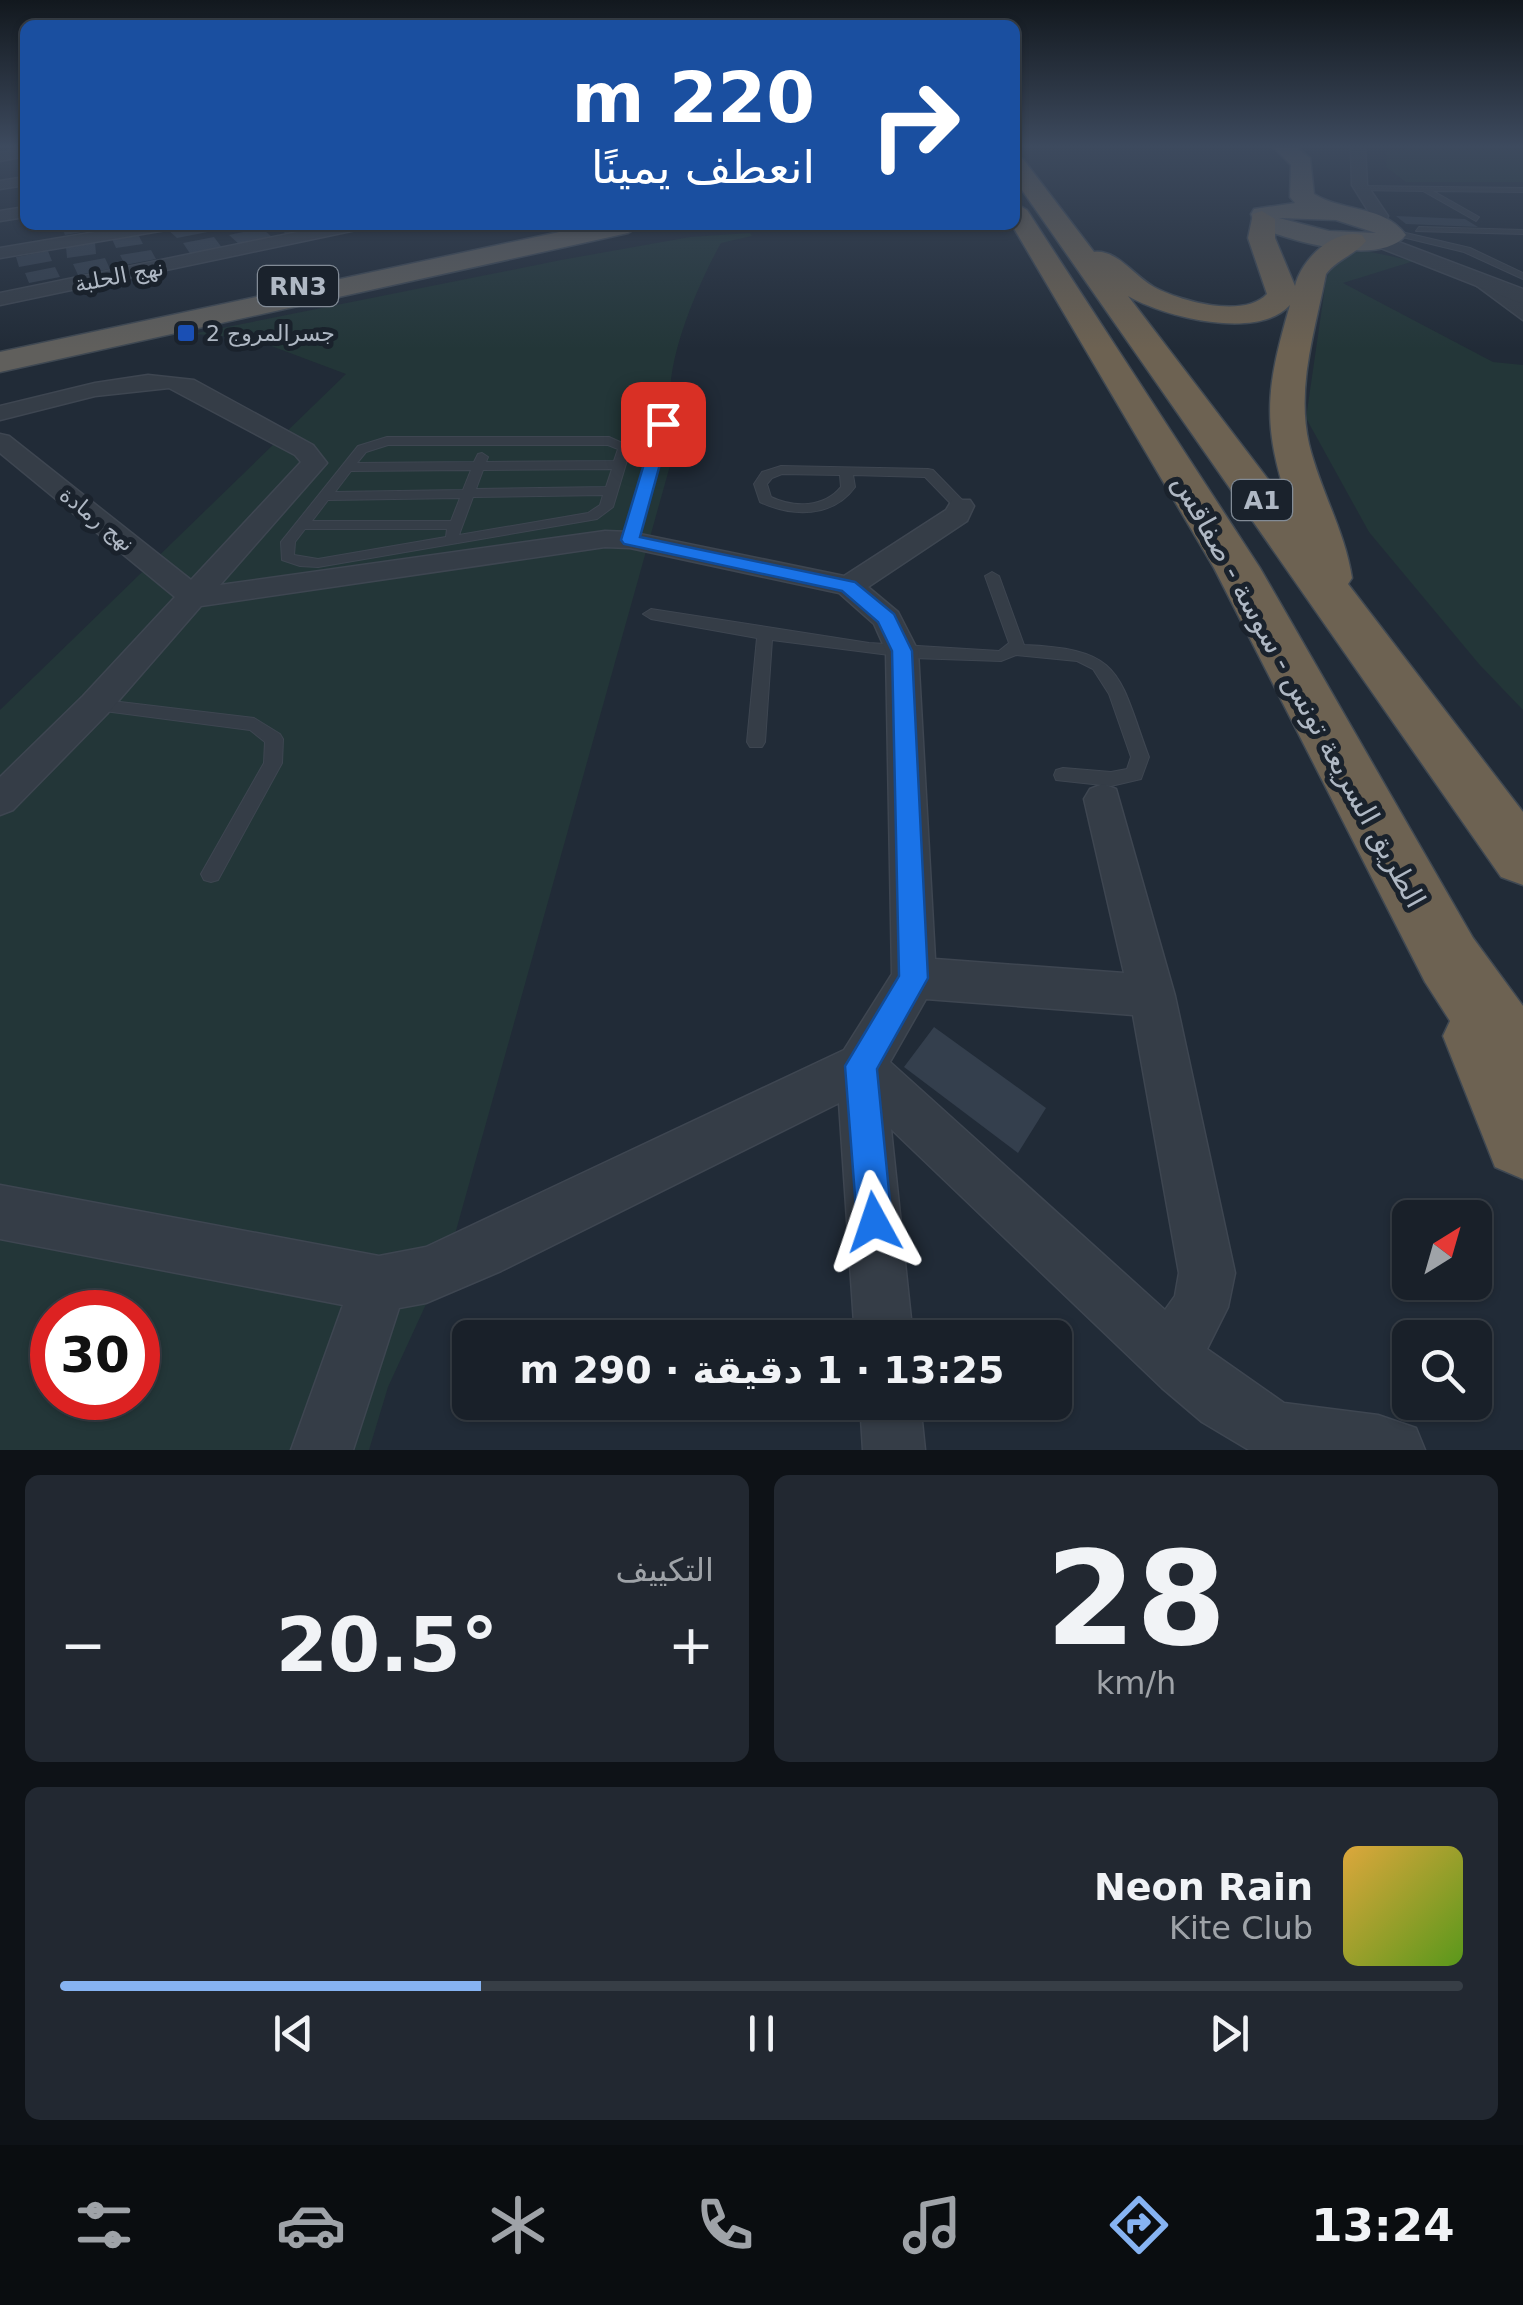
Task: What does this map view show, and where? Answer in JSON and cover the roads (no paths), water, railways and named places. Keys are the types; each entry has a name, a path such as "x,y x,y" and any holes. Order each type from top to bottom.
{"highway":[{"name":"الطريق السريعة تونس - سوسة - صفاقس","path":"1049,214 1330,591 1523,859"},
{"path":"1336,214 1373,232"},
{"path":"1264,216 1295,232 1373,232"},
{"path":"1264,216 1373,232"},
{"path":"1072,247 1097,257 1134,288 1163,302 1205,312 1249,313 1270,308 1282,295 1276,268 1262,244 1264,216"},
{"name":"الطريق السريعة تونس - سوسة - صفاقس","path":"1020,218 1237,568 1448,960 1523,1068"},
{"path":"391,267 527,230"},
{"name":"RN3","path":"0,348 572,230"},
{"name":"RN3","path":"0,362 605,230"},
{"path":"1330,591 1325,543 1291,450 1286,408 1312,274 1325,258 1373,232"},
{"path":"1448,960 1523,1139"}],"street":[{"path":"1367,214 1373,232"},
{"path":"1373,232 1378,214"},
{"path":"45,230 52,244"},
{"name":"نهج الحلبة","path":"0,254 135,230"},
{"path":"160,230 173,265"},
{"name":"نهج الحلبة","path":"0,300 333,230"},
{"path":"1373,232 1482,268 1523,297"},
{"path":"1482,268 1523,314"},
{"path":"0,413 128,384 167,380 186,385 310,454 314,464 94,706 2,794"},
{"name":"نهج رمادة","path":"0,441 195,598"},
{"path":"848,586 957,514 961,506"},
{"path":"0,1212 379,1284 426,1274 482,1252 861,1066 914,978 902,651 886,619 848,586 630,540 592,540 314,572 195,598"},
{"path":"1083,787 1152,996 1207,1273 1204,1300 1194,1325 1167,1350"},
{"path":"914,978 1152,996"},
{"path":"861,1066 882,1320"},
{"path":"861,1066 1167,1350 1244,1413 1270,1429 1305,1439 1377,1444 1394,1450"},
{"path":"322,1450 379,1284"},
{"path":"892,1420 894,1450"}],"lane":[{"path":"1467,214 1476,219"},
{"path":"1373,232 1521,232"},
{"path":"1482,268 1523,276"},
{"path":"630,540 663,424"},
{"path":"450,541 488,441"},
{"path":"488,441 616,441 625,447 606,507 592,516 450,541 314,572 285,552 288,542 362,449 376,442 488,441"},
{"path":"348,467 620,466"},
{"path":"846,470 844,495 824,506 780,506 761,494 762,479 781,470 846,470 928,473 961,506"},
{"path":"324,496 612,491"},
{"path":"301,525 456,525"},
{"path":"992,576 1015,636 1014,650"},
{"path":"651,614 765,634 902,651 992,656 1014,650 1077,656 1098,664 1109,678 1140,757 1134,774 1083,787"},
{"path":"756,742 765,634"},
{"path":"94,706 254,724 274,739 272,764 211,874"}],"place":[{"name":"جسرالمروج 2","path":"186,333"}]}
